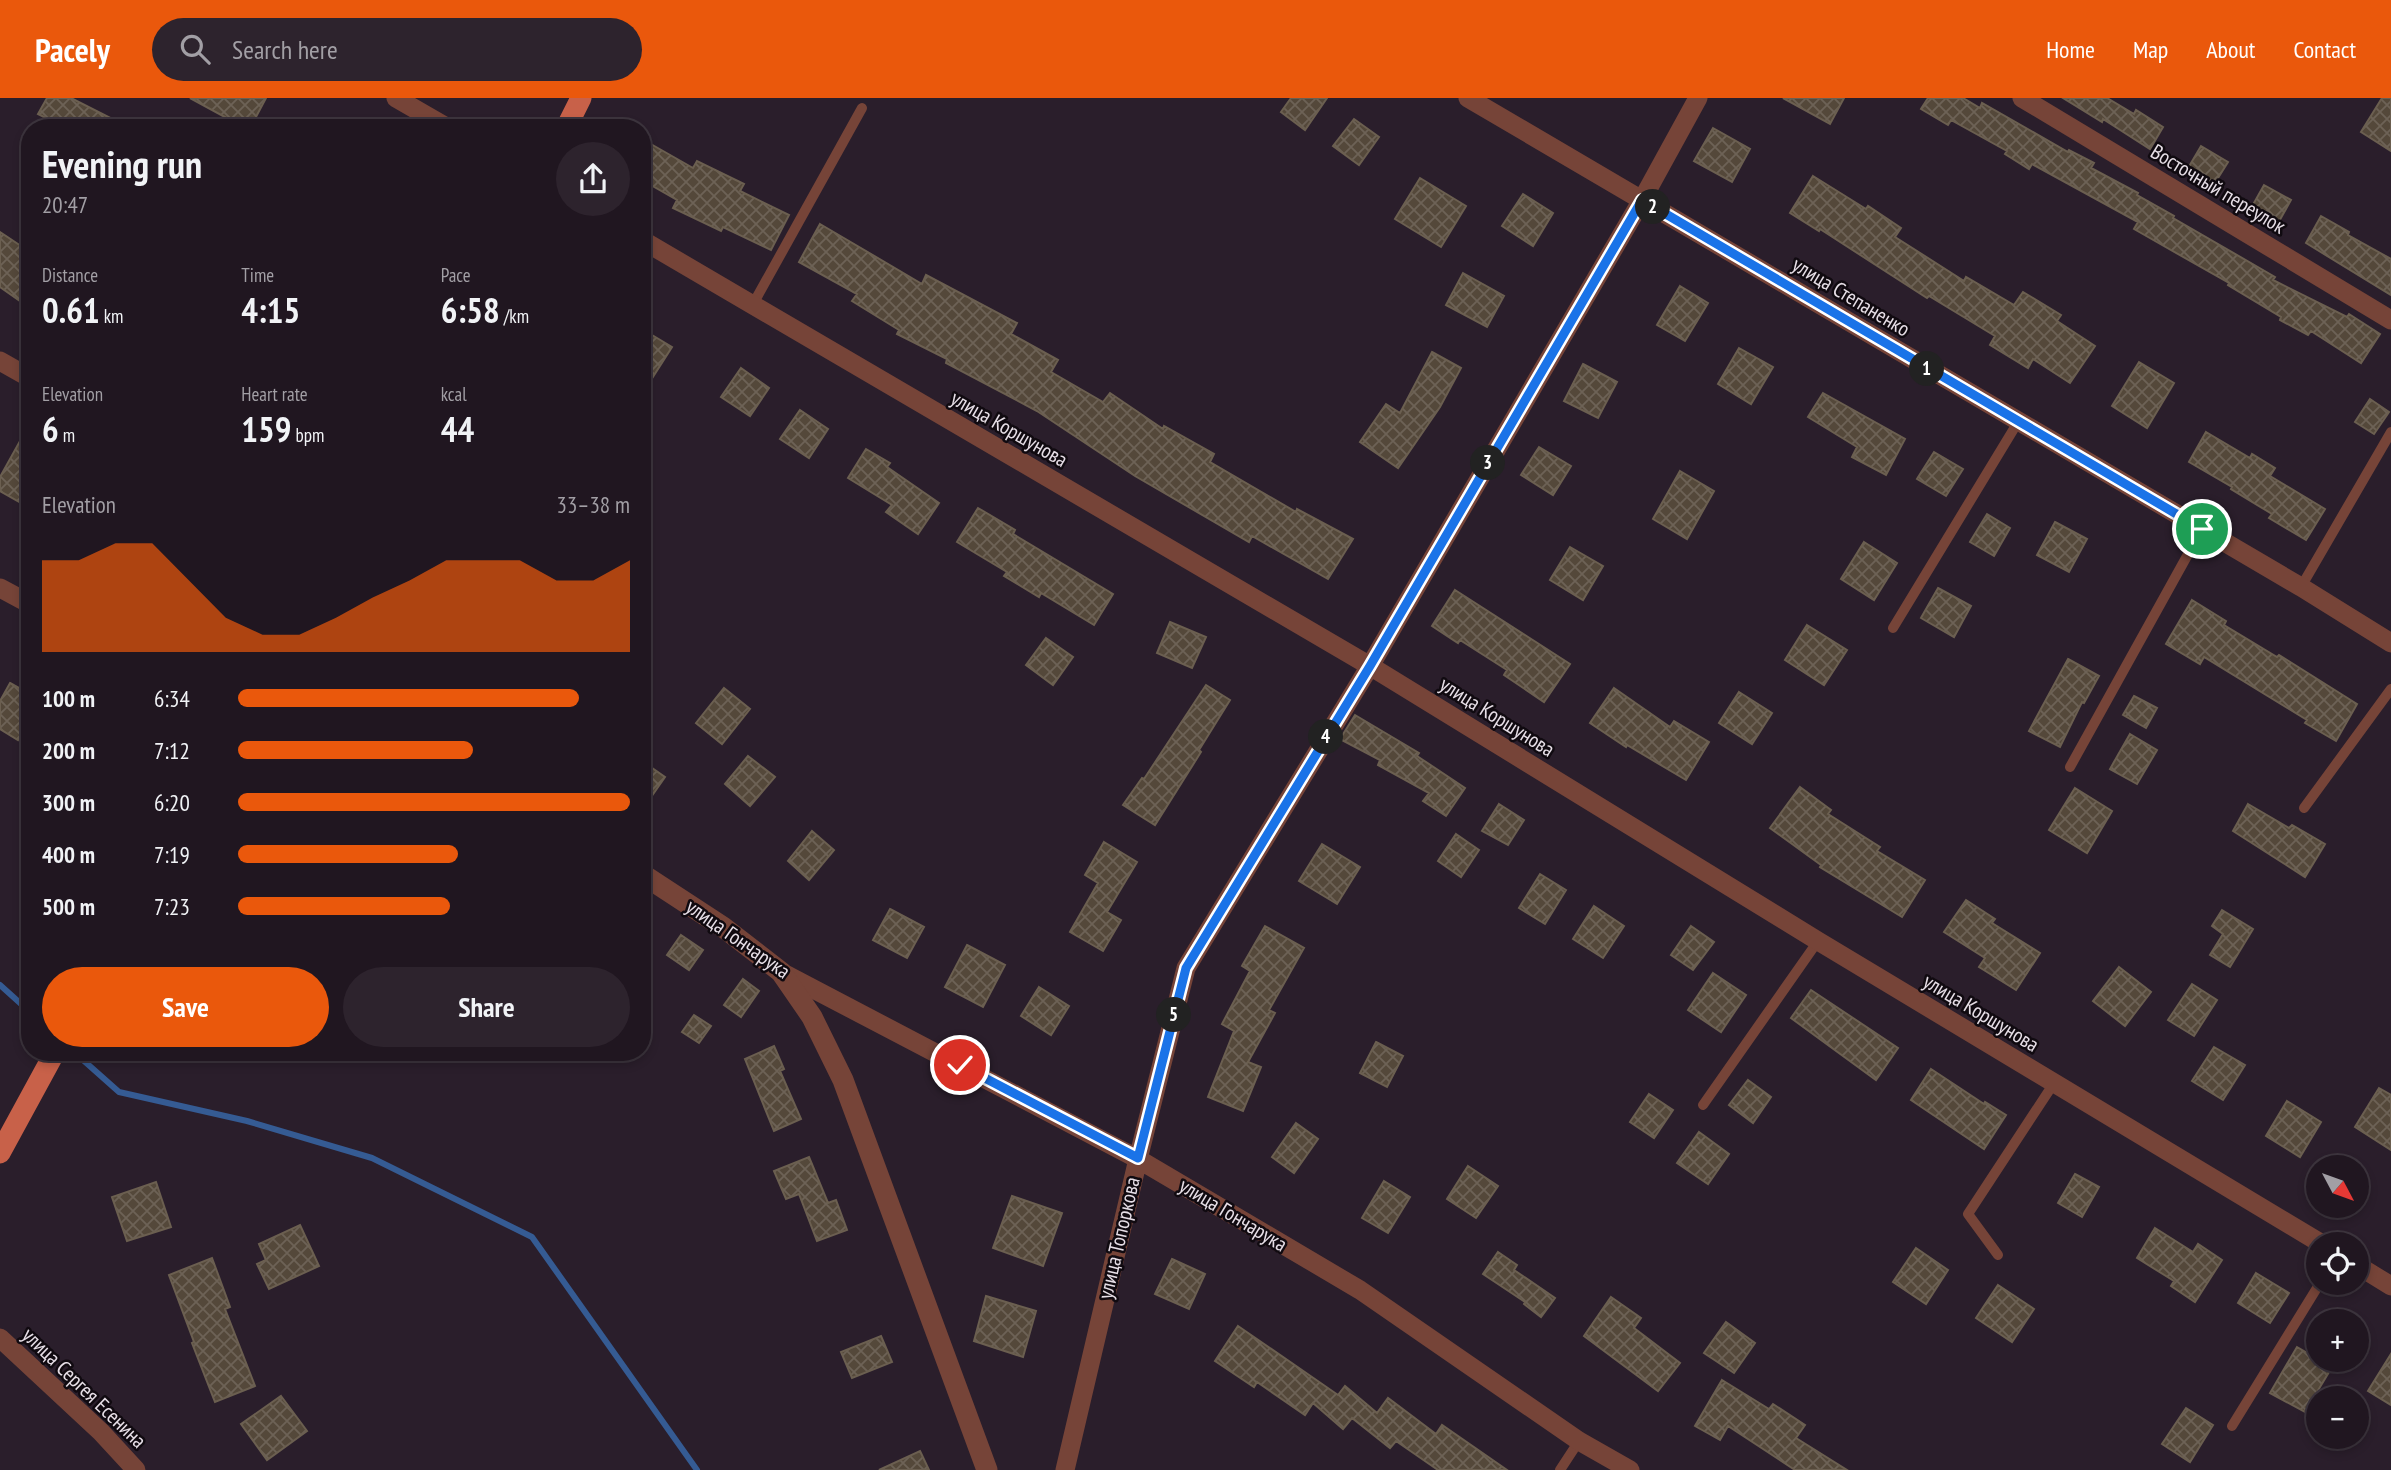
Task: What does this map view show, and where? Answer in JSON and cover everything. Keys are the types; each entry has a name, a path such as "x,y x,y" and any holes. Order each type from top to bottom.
{"main road":[{"path":"570,119 581,98"},
{"path":"0,1153 50,1061"}],"street":[{"path":"396,98 432,119"},
{"name":"улица Степаненко","path":"1468,98 2301,587 2391,643"},
{"name":"улица Топоркова","path":"1065,1470 1138,1158 1186,968 1370,666 1642,200 1698,98"},
{"name":"Восточный переулок","path":"2022,98 2391,320"},
{"name":"улица Коршунова","path":"651,245 1370,666 1818,941 2306,1234"},
{"path":"0,361 21,373"},
{"path":"0,588 21,599"},
{"name":"улица Гончарука","path":"651,880 723,927 781,972 1138,1158 1360,1290 1578,1441 1630,1470"},
{"path":"781,972 812,1017 843,1080 987,1470"},
{"path":"2369,1272 2391,1286"},
{"name":"улица Сергея Есенина","path":"0,1338 102,1432 136,1470"}],"lane":[{"path":"752,306 862,108"},
{"path":"1894,628 2018,422"},
{"path":"2301,587 2391,432"},
{"path":"2070,767 2202,529"},
{"path":"2304,808 2391,689"},
{"path":"1703,1105 1818,941"},
{"path":"1997,1255 1968,1214 2054,1083"},
{"path":"2232,1426 2313,1295"},
{"path":"1560,1470 1578,1441"}],"building":[{"path":"47,98 71,98 112,119 48,119 38,114"},
{"path":"190,98 266,98 255,119 228,119"},
{"path":"1291,98 1327,98 1305,130 1281,112"},
{"path":"1783,98 1844,98 1830,124"},
{"path":"1928,98 1963,98 1980,108 1982,103 2068,152 2069,150 2094,163 2091,168 2138,193 2137,195 2174,216 2173,218 2275,277 2273,280 2347,317 2349,314 2380,334 2361,363 2311,331 2308,335 2280,320 2281,317 2228,285 2229,283 2134,229 2138,222 2032,164 2029,169 2005,154 2007,151 1951,120 1948,125 1921,109"},
{"path":"2063,98 2107,98 2134,114 2136,110 2163,127 2150,149 2103,119 2102,122"},
{"path":"2382,98 2391,98 2391,151 2361,132"},
{"path":"1354,119 1379,137 1359,165 1333,146"},
{"path":"1713,128 1750,149 1732,182 1694,161"},
{"path":"651,144 693,168 697,161 744,184 740,191 789,215 771,250 723,227 721,231 673,208 677,200 651,185"},
{"path":"2201,146 2228,162 2213,186 2187,170"},
{"path":"1813,176 1866,209 1868,206 1901,228 1895,237 1964,281 1966,277 2014,305 2023,292 2061,315 2057,321 2095,346 2070,383 2033,359 2028,368 1990,345 1995,336 1929,296 1927,298 1820,229 1819,231 1790,213"},
{"path":"1420,178 1466,206 1441,247 1395,219"},
{"path":"2264,185 2291,200 2277,225 2250,210"},
{"path":"1523,194 1553,213 1533,246 1502,226"},
{"path":"2321,216 2391,259 2391,295 2306,243"},
{"path":"820,224 922,284 926,275 1017,323 1011,334 1058,360 1051,372 1103,402 1110,393 1163,429 1164,426 1214,454 1210,462 1296,512 1297,509 1353,539 1328,579 1252,536 1249,542 1135,476 1037,411 946,363 947,359 897,334 899,330 852,301 857,294 799,262"},
{"path":"0,232 21,246 21,302 0,287"},
{"path":"1463,273 1504,296 1487,327 1446,305"},
{"path":"1680,286 1708,303 1685,341 1657,325"},
{"path":"651,334 672,347 651,380"},
{"path":"1739,348 1773,367 1751,404 1718,384"},
{"path":"1432,352 1461,368 1440,407 1398,468 1360,442 1386,404 1400,413"},
{"path":"2139,362 2174,383 2147,428 2112,406"},
{"path":"1583,364 1617,382 1598,418 1564,401"},
{"path":"741,368 769,388 750,416 721,397"},
{"path":"1823,393 1905,439 1886,475 1852,457 1857,447 1808,417"},
{"path":"2370,399 2389,412 2374,434 2355,422"},
{"path":"800,410 828,429 809,458 780,439"},
{"path":"2206,432 2250,458 2252,454 2275,468 2270,476 2325,509 2306,540 2269,518 2272,514 2231,489 2232,487 2189,462"},
{"path":"21,439 21,503 0,491 0,477"},
{"path":"1539,447 1571,466 1553,495 1521,475"},
{"path":"866,449 890,463 887,467 939,503 918,534 886,512 892,505 848,478"},
{"path":"1934,452 1963,469 1946,496 1917,479"},
{"path":"1680,471 1714,491 1687,539 1653,519"},
{"path":"978,508 1015,530 1013,534 1113,594 1094,625 1041,593 1039,597 1004,576 1007,572 957,542"},
{"path":"1987,514 2010,528 1994,556 1970,542"},
{"path":"2055,522 2087,539 2069,572 2037,555"},
{"path":"1864,542 1897,563 1874,600 1841,579"},
{"path":"1570,547 1603,566 1583,600 1550,580"},
{"path":"1938,588 1971,606 1954,637 1921,618"},
{"path":"1455,590 1570,664 1544,702 1504,675 1507,670 1432,626"},
{"path":"2192,600 2226,621 2224,625 2277,657 2279,655 2357,704 2336,741 2305,723 2307,720 2204,657 2200,664 2166,644"},
{"path":"1170,622 1206,637 1192,668 1157,653"},
{"path":"1807,625 1847,650 1824,685 1785,660"},
{"path":"1046,638 1073,657 1053,685 1026,665"},
{"path":"2068,659 2099,676 2084,703 2082,702 2060,747 2029,731"},
{"path":"10,683 21,689 21,735 18,740 0,729 0,701"},
{"path":"1206,685 1230,700 1155,825 1123,805 1142,778 1144,779"},
{"path":"724,688 750,709 722,744 696,723"},
{"path":"1614,688 1670,727 1674,721 1709,742 1686,780 1627,745 1626,747 1590,723"},
{"path":"1739,692 1772,713 1752,744 1719,723"},
{"path":"2134,696 2157,708 2146,728 2123,715"},
{"path":"1355,715 1419,753 1417,756 1465,788 1446,816 1423,801 1429,793 1378,765 1380,760 1340,739"},
{"path":"2130,734 2157,750 2137,784 2110,769"},
{"path":"748,756 775,777 750,806 725,784"},
{"path":"651,767 665,777 651,797"},
{"path":"1800,787 1831,810 1828,814 1880,847 1877,851 1925,880 1902,917 1820,867 1821,865 1770,828"},
{"path":"2075,788 2112,811 2087,853 2049,830"},
{"path":"1499,804 1524,820 1508,845 1482,831"},
{"path":"2248,804 2289,828 2292,825 2325,844 2305,877 2233,831"},
{"path":"812,831 834,850 809,880 788,861"},
{"path":"1456,834 1479,850 1461,877 1438,861"},
{"path":"1104,842 1137,862 1107,912 1121,920 1103,951 1070,932 1098,883 1085,875"},
{"path":"1322,844 1360,867 1337,904 1299,881"},
{"path":"1540,874 1566,890 1545,924 1519,908"},
{"path":"1966,900 1995,919 1992,923 2040,953 2016,990 1979,967 1985,958 1944,932"},
{"path":"1594,906 1624,926 1603,958 1573,939"},
{"path":"890,909 924,927 907,958 873,940"},
{"path":"2222,910 2253,929 2230,967 2210,955 2223,934 2212,926"},
{"path":"1265,926 1304,948 1269,1010 1275,1013 1248,1062 1261,1067 1243,1111 1208,1097 1234,1031 1222,1024 1250,971 1242,966"},
{"path":"1691,926 1714,942 1693,970 1671,955"},
{"path":"681,935 703,950 689,970 667,955"},
{"path":"967,945 1005,965 983,1007 945,987"},
{"path":"2119,967 2151,992 2125,1026 2093,1001"},
{"path":"1713,973 1746,995 1721,1032 1688,1010"},
{"path":"743,979 759,991 741,1017 724,1005"},
{"path":"2192,984 2217,1000 2194,1036 2168,1020"},
{"path":"1039,987 1069,1006 1051,1035 1021,1016"},
{"path":"1811,990 1898,1048 1876,1080 1791,1018"},
{"path":"694,1015 711,1026 699,1043 682,1032"},
{"path":"1376,1042 1403,1056 1387,1087 1360,1073"},
{"path":"774,1046 784,1069 780,1071 801,1119 774,1131 745,1059"},
{"path":"2214,1047 2245,1065 2223,1100 2192,1081"},
{"path":"1931,1069 1984,1104 1985,1102 2006,1115 1984,1149 1911,1100"},
{"path":"1748,1080 1771,1097 1753,1123 1729,1105"},
{"path":"2379,1088 2391,1095 2391,1150 2355,1127"},
{"path":"1649,1094 1673,1110 1654,1138 1630,1122"},
{"path":"2287,1101 2321,1122 2300,1157 2266,1136"},
{"path":"1296,1123 1318,1139 1294,1173 1272,1157"},
{"path":"1699,1132 1729,1154 1708,1184 1677,1163"},
{"path":"809,1157 828,1203 836,1200 847,1230 817,1241 799,1194 786,1199 774,1171"},
{"path":"1468,1166 1498,1186 1476,1218 1447,1199"},
{"path":"2075,1174 2099,1187 2082,1217 2058,1203"},
{"path":"1384,1181 1410,1197 1388,1233 1362,1218"},
{"path":"156,1182 171,1227 127,1241 112,1197"},
{"path":"1012,1196 1062,1213 1043,1266 993,1248"},
{"path":"300,1225 319,1266 269,1289 257,1264 266,1260 259,1244"},
{"path":"2155,1228 2193,1252 2198,1244 2222,1260 2195,1302 2171,1286 2174,1281 2137,1258"},
{"path":"1916,1248 1948,1270 1926,1304 1893,1282"},
{"path":"1498,1252 1517,1265 1514,1270 1555,1298 1541,1317 1524,1304 1525,1302 1483,1274"},
{"path":"212,1258 230,1307 225,1309 255,1386 215,1402 169,1275"},
{"path":"1172,1259 1205,1274 1189,1309 1155,1294"},
{"path":"2256,1273 2289,1293 2270,1323 2238,1303"},
{"path":"1998,1285 2034,1309 2012,1342 1976,1318"},
{"path":"986,1296 1036,1311 1023,1357 974,1341"},
{"path":"1611,1297 1641,1318 1634,1328 1680,1363 1658,1391 1584,1336"},
{"path":"1726,1322 1755,1343 1734,1373 1704,1353"},
{"path":"1238,1326 1338,1395 1345,1386 1377,1413 1388,1398 1436,1434 1442,1425 1507,1470 1438,1470 1396,1441 1390,1448 1352,1418 1343,1429 1313,1403 1305,1415 1257,1382 1254,1387 1215,1361"},
{"path":"881,1336 892,1362 852,1378 841,1352"},
{"path":"2297,1347 2306,1352 2306,1372 2329,1372 2321,1386 2306,1386 2305,1412 2270,1393"},
{"path":"2391,1354 2391,1405 2369,1389"},
{"path":"1722,1380 1769,1409 1773,1404 1805,1425 1796,1438 1847,1470 1795,1470 1728,1426 1720,1440 1695,1426"},
{"path":"281,1396 307,1431 267,1460 241,1424"},
{"path":"2186,1408 2213,1425 2190,1462 2162,1444"},
{"path":"920,1451 929,1470 879,1470"}],"waterway":[{"path":"0,985 21,1004"},
{"path":"84,1061 119,1092 247,1121 372,1158 532,1237 697,1470"}],"route":[{"path":"960,1065 1138,1158 1186,968 1370,666 1642,200 2202,529"}]}
